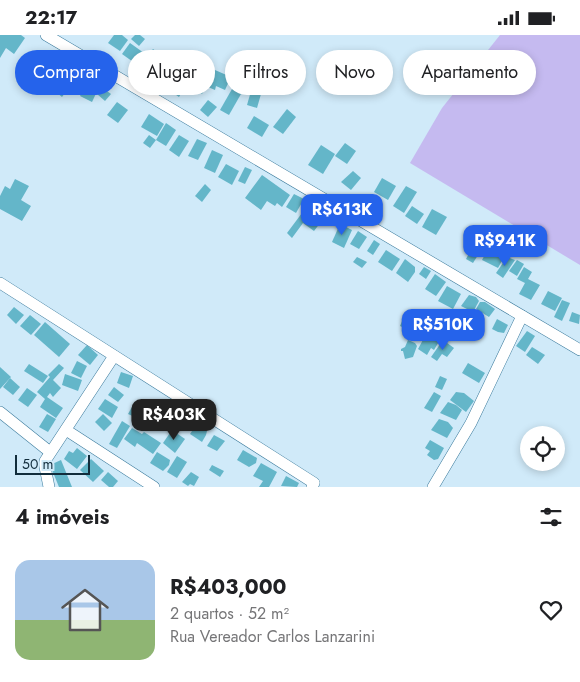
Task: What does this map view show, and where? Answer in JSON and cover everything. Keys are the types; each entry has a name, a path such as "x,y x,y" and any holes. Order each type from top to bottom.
{"street":[{"path":"46,35 580,350"},
{"path":"0,283 313,485"},
{"path":"433,487 471,423 522,315"},
{"path":"48,487 45,461 114,356"},
{"path":"0,412 50,452"},
{"path":"66,430 154,487"}],"shaded area":[{"path":"500,35 580,35 580,265 410,163 442,108 452,95 536,95 536,50 488,50"}],"building":[{"path":"0,35 21,35 25,38 14,54 6,48 0,58"},
{"path":"114,35 122,35 128,40 120,51 108,43"},
{"path":"135,35 140,35 145,39 139,46 131,39"},
{"path":"130,43 140,50 128,50 128,58 122,54"},
{"path":"215,70 225,74 225,90 216,86 215,90"},
{"path":"80,95 95,95 92,102"},
{"path":"98,95 110,95 105,101"},
{"path":"229,95 240,95 229,115 220,110"},
{"path":"250,95 261,95 257,108 247,105"},
{"path":"208,100 217,107 208,117 200,110"},
{"path":"117,102 128,110 118,123 107,115"},
{"path":"287,109 296,117 283,134 273,127"},
{"path":"149,114 164,124 157,136 141,127"},
{"path":"254,116 269,125 262,137 247,128"},
{"path":"166,123 176,130 166,146 156,140"},
{"path":"149,135 156,140 150,148 143,143"},
{"path":"179,135 189,141 179,157 169,150"},
{"path":"197,139 207,143 198,160 188,156"},
{"path":"345,143 356,151 347,164 335,156"},
{"path":"321,145 335,154 323,174 308,165"},
{"path":"212,150 223,155 215,173 204,168"},
{"path":"226,164 239,171 232,185 218,177"},
{"path":"245,167 252,170 245,184 238,181"},
{"path":"353,171 361,178 351,190 341,182"},
{"path":"262,175 290,195 282,207 277,203 275,206 267,201 261,210 245,198"},
{"path":"382,178 396,186 388,200 374,192"},
{"path":"15,179 29,186 21,200 31,206 22,221 0,209 0,196 5,186 10,189"},
{"path":"205,184 211,190 202,202 195,196"},
{"path":"406,186 417,192 404,213 393,206"},
{"path":"294,194 304,199 296,213 286,207"},
{"path":"308,205 324,218 314,231 303,223 292,238 287,233"},
{"path":"412,206 424,214 417,224 405,216"},
{"path":"432,209 447,217 436,235 422,227"},
{"path":"340,224 352,230 344,248 332,242"},
{"path":"358,231 367,237 359,249 350,244"},
{"path":"519,233 526,238 522,246 515,242"},
{"path":"494,238 506,244 500,255 504,257 498,268 482,260"},
{"path":"374,240 380,244 373,255 367,251"},
{"path":"472,248 480,252 473,263 466,259"},
{"path":"386,250 400,259 392,271 378,262"},
{"path":"357,257 367,262 362,268 353,262"},
{"path":"507,257 515,260 503,278 496,273"},
{"path":"405,259 415,267 415,272 408,282 396,273"},
{"path":"517,260 524,264 517,276 509,271"},
{"path":"424,267 431,271 426,279 419,274"},
{"path":"524,267 532,272 528,279 540,285 531,300 519,294 525,283 517,279"},
{"path":"435,274 446,282 436,296 425,289"},
{"path":"447,286 461,294 453,309 438,301"},
{"path":"548,291 562,298 555,311 541,304"},
{"path":"469,295 476,297 479,301 473,312 461,306"},
{"path":"562,300 570,303 562,321 554,317"},
{"path":"480,302 485,302 495,309 489,317 476,309"},
{"path":"14,307 24,315 16,324 7,315"},
{"path":"572,312 580,315 579,324 569,321"},
{"path":"30,315 41,324 31,335 20,326"},
{"path":"403,319 412,323 409,330 400,326"},
{"path":"497,319 508,325 504,333 492,329"},
{"path":"45,322 70,344 59,357 34,335"},
{"path":"470,323 479,328 472,339 463,333"},
{"path":"433,326 444,333 434,350 431,348 427,355 418,349 424,338 427,340 432,333 430,331"},
{"path":"527,331 535,336 525,352 516,346"},
{"path":"408,340 417,346 413,357 405,359 401,349 405,347"},
{"path":"443,340 454,348 447,357 442,354 437,361 431,357"},
{"path":"87,345 98,355 90,365 78,355"},
{"path":"532,347 545,355 538,364 526,355"},
{"path":"77,361 87,366 81,378 71,373"},
{"path":"468,363 485,373 479,383 462,373"},
{"path":"29,364 48,376 43,383 24,371"},
{"path":"59,364 64,368 53,380 61,388 53,397 50,393 47,397 63,408 56,418 40,407 45,399 37,392 50,377 48,375"},
{"path":"0,367 11,377 0,389"},
{"path":"121,372 133,376 129,388 117,383"},
{"path":"65,374 82,380 78,391 62,385"},
{"path":"440,376 447,379 442,390 435,387"},
{"path":"10,378 20,387 13,395 3,387"},
{"path":"114,387 124,395 118,402 108,395"},
{"path":"27,388 37,395 28,407 18,400"},
{"path":"434,392 441,396 432,412 424,408"},
{"path":"456,392 464,393 474,401 466,412 450,400"},
{"path":"105,399 118,407 112,418 98,409"},
{"path":"149,399 161,406 155,415 157,416 166,404 180,415 174,423 165,417 156,429 138,416 141,412 149,418 153,412 144,406"},
{"path":"448,402 462,410 456,420 440,413"},
{"path":"132,407 140,410 137,418 128,414"},
{"path":"47,414 56,419 48,432 39,427"},
{"path":"103,414 112,423 104,431 95,422"},
{"path":"185,415 196,422 190,430 180,423"},
{"path":"439,419 448,422 453,428 447,438 431,430"},
{"path":"122,421 130,426 117,448 109,444"},
{"path":"197,424 207,431 202,442 190,434"},
{"path":"132,428 142,434 144,432 161,443 153,454 137,443 135,447 124,439"},
{"path":"172,430 185,439 175,453 163,443"},
{"path":"214,435 225,441 217,451 207,446"},
{"path":"430,440 444,448 438,459 434,460 427,455 430,451 425,448"},
{"path":"77,448 87,456 77,469 64,459 69,451 73,453"},
{"path":"243,450 257,458 256,463 249,467 237,460"},
{"path":"157,452 170,460 169,465 163,471 150,463"},
{"path":"177,456 187,462 177,478 167,472"},
{"path":"91,459 104,471 93,482 80,470"},
{"path":"61,460 72,487 59,487 50,465"},
{"path":"261,463 277,472 269,487 259,487 263,481 253,476"},
{"path":"212,465 224,471 220,477 209,470"},
{"path":"108,472 118,481 113,487 109,487 101,480"},
{"path":"191,472 199,477 194,486 190,484 188,486 182,482"},
{"path":"286,476 299,483 297,487 281,486"}]}
